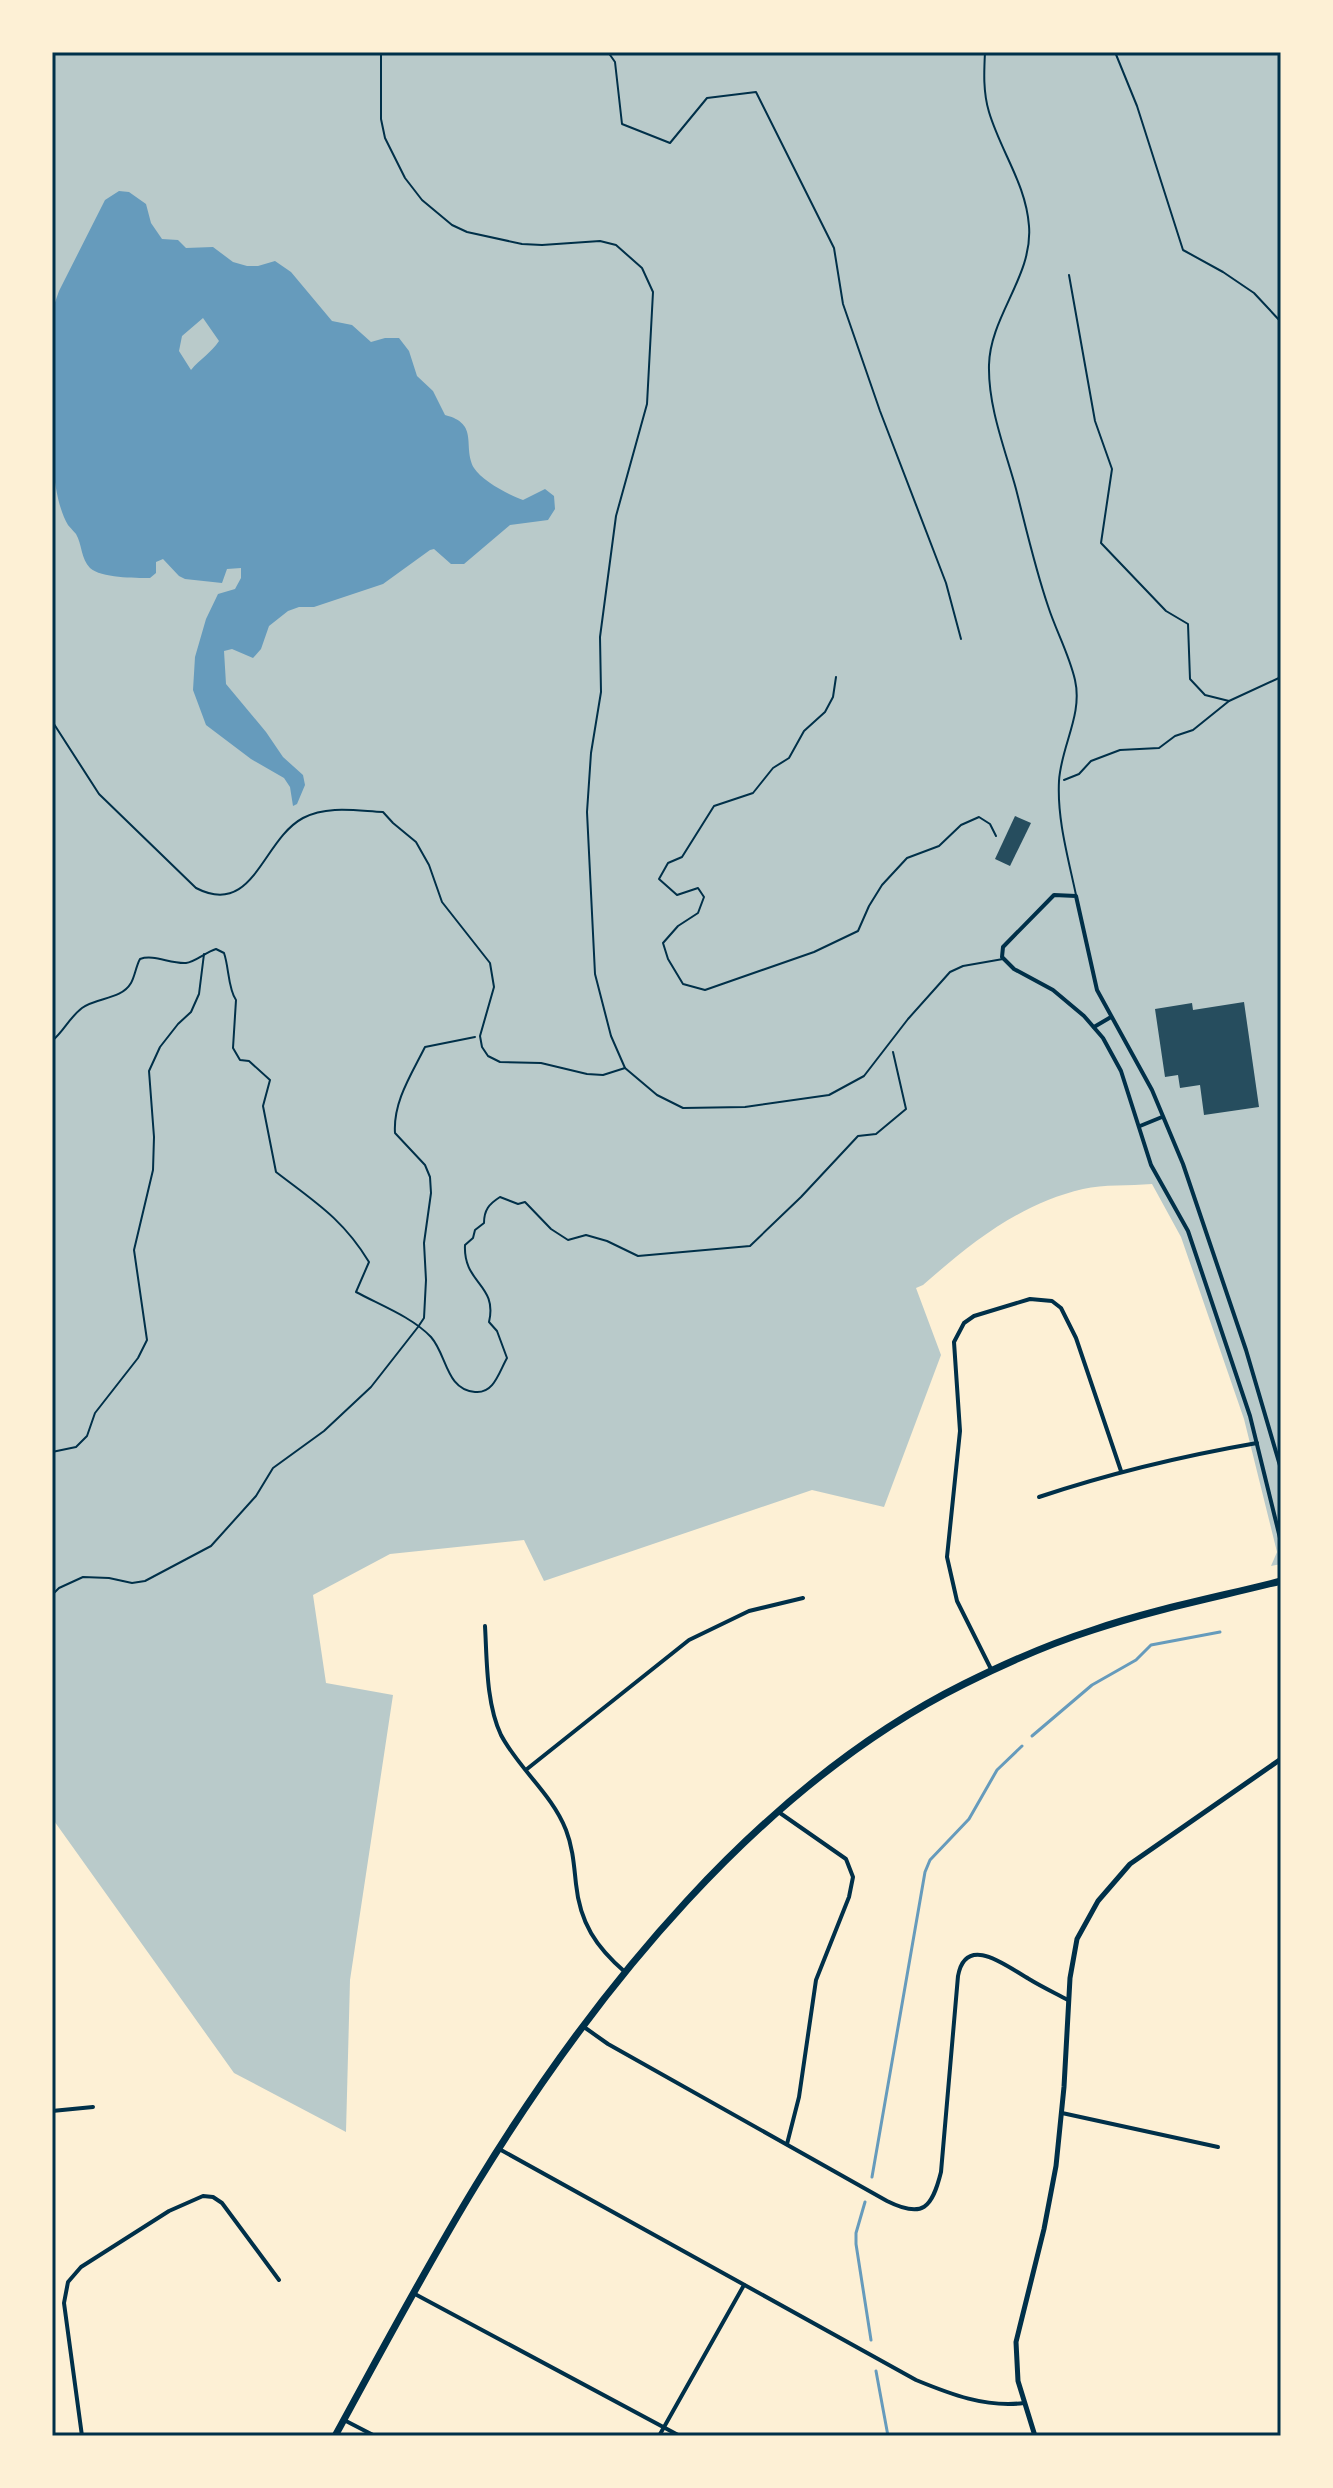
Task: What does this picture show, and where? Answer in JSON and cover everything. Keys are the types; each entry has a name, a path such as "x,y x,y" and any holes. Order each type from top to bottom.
{"main road":[{"path":"335,2436 413,2293 498,2149 584,2027 704,1883 778,1811 868,1741 933,1701 992,1671 1094,1630 1281,1581"}],"street":[{"path":"1281,1469 1246,1350 1187,1177 1152,1090 1097,990 1076,896 1054,895 1003,947 1003,959 1014,969 1053,990 1094,1027 1121,1071 1151,1165 1188,1231 1258,1443 1281,1542"},
{"path":"1094,1027 1111,1017"},
{"path":"1140,1126 1162,1117"},
{"path":"992,1671 957,1601 947,1557 960,1431 954,1342 964,1323 974,1316 1030,1299 1052,1301 1061,1308 1076,1338 1121,1471"},
{"path":"1039,1497 1180,1456 1258,1443"},
{"path":"527,1769 689,1640 749,1611 803,1598"},
{"path":"485,1626 488,1669 498,1725 509,1747 552,1802 569,1838 584,1922 600,1949 626,1974"},
{"path":"1035,2436 1016,2365 1017,2337 1056,2166 1068,2000 1073,1955 1081,1929 1098,1901 1121,1873 1281,1759"},
{"path":"778,1811 846,1859 853,1877 849,1897 816,1980 799,2097 787,2144"},
{"path":"584,2027 608,2044 895,2205 914,2211 922,2209 934,2198 941,2172 958,1976 962,1963 978,1955 994,1958 1068,2000"},
{"path":"52,2111 93,2107"},
{"path":"1062,2113 1218,2147"},
{"path":"498,2149 916,2380 984,2402 1007,2405 1024,2403"},
{"path":"82,2436 64,2303 68,2282 81,2267 169,2211 207,2196 225,2206 279,2280"},
{"path":"659,2436 744,2285"},
{"path":"413,2293 680,2436"},
{"path":"344,2420 375,2436"}],"lane":[{"path":"381,52 381,119 385,138 405,178 431,208 452,225 467,232 522,244 600,241 616,245 642,268 653,292 647,404 616,516 600,637 601,692 591,753 587,812 595,974 611,1036 625,1068 657,1095 683,1108 760,1105 829,1095 864,1076 908,1019 950,972 963,966 1003,959"},
{"path":"985,52 984,85 989,112 1025,199 1030,240 1023,266 991,343 989,366 998,428 1048,606 1075,680 1075,719 1063,754 1059,781 1063,834 1076,896"},
{"path":"52,721 99,794 196,888 216,897 233,894 244,887 290,828 304,817 325,811 383,812 416,842 423,852 442,902 490,963 494,987 480,1036 485,1053 500,1062 541,1063 587,1074 603,1075 625,1068"}],"path":[{"path":"608,52 615,62 622,124 670,143 707,98 756,92 834,248 843,304 946,583 961,639"},
{"path":"1115,52 1137,106 1183,250 1254,293 1281,322"},
{"path":"1069,275 1095,421 1112,469 1101,543 1166,611 1188,624 1190,679 1205,695 1229,701"},
{"path":"836,677 833,697 825,712 804,731 789,758 773,768 753,793 714,806 682,857 668,863 659,879 677,895 698,888 704,897 698,913 678,926 663,943 668,959 683,984 705,990 814,952 858,931 882,885 907,858 939,846 961,825 979,817 990,824 996,836"},
{"path":"1059,781 1079,774 1091,761 1120,750 1159,748 1175,736 1193,730 1229,701 1281,677"},
{"path":"52,1041 61,1033 66,1022 84,1006 123,992 131,983 140,959 148,956 189,963 216,949 224,953 231,994 236,1000 233,1048 240,1060 249,1061 270,1080 263,1106 276,1172 330,1213 353,1236 369,1262 356,1292 418,1327 432,1339 456,1385 470,1392 483,1393 492,1386 507,1358 497,1331 489,1322 492,1310 489,1296 470,1273 464,1259 465,1245 484,1223 484,1214 491,1203 500,1197 518,1204 525,1202 551,1229 568,1240 586,1235 638,1256 750,1246 858,1136 876,1134 906,1109 891,1043"},
{"path":"52,1452 76,1447 87,1436 95,1413 138,1358 147,1340 134,1250 153,1170 149,1071 160,1047 191,1012 199,994 205,953"},
{"path":"52,1595 59,1588 83,1577 132,1583 145,1581 211,1546 256,1496 273,1468 324,1431 371,1387 418,1327 424,1318 424,1243 431,1193 430,1177 425,1165 395,1133 394,1116 425,1047 480,1036"}],"shaded area":[{"path":"52,52 1281,52 1281,1178 1278,1180 1281,1190 1281,1564 1271,1566 1277,1552 1244,1419 1181,1237 1152,1184 1091,1187 1038,1204 997,1227 916,1288 941,1355 884,1507 812,1490 544,1581 524,1540 390,1554 313,1595 326,1683 393,1695 350,1980 346,2132 234,2073 52,1818"}],"water":[{"path":"119,191 129,192 146,204 151,223 162,239 178,240 186,248 213,247 233,262 247,266 275,261 291,272 332,321 352,325 371,342 399,338 409,351 417,376 433,391 445,415 463,424 471,460 478,473 496,487 523,500 545,489 554,496 555,509 548,520 510,525 464,564 451,564 434,549 430,550 383,584 314,607 288,611 269,626 261,649 253,658 232,649 224,651 226,684 283,757 303,775 305,785 297,804 293,806 290,787 284,778 251,759 206,725 193,690 195,657 206,619 218,594 235,589 241,578 241,568 227,569 222,583 185,579 163,559 156,562 156,573 150,578 102,574 87,564 78,538 60,506 52,452 52,311 105,200","holes":["203,318 219,341 191,370 179,351 182,336"]}],"building":[{"path":"1015,816 1031,823 1010,866 995,859"},
{"path":"1244,1002 1259,1107 1204,1115 1200,1085 1180,1088 1178,1075 1165,1077 1155,1009 1192,1003 1193,1010"}],"waterway":[{"path":"1032,1736 1092,1685 1136,1660 1151,1645 1220,1632"},
{"path":"872,2177 925,1872 930,1860 969,1819 997,1770 1022,1746"},
{"path":"865,2202 856,2244 871,2340"},
{"path":"876,2371 888,2436"}]}
